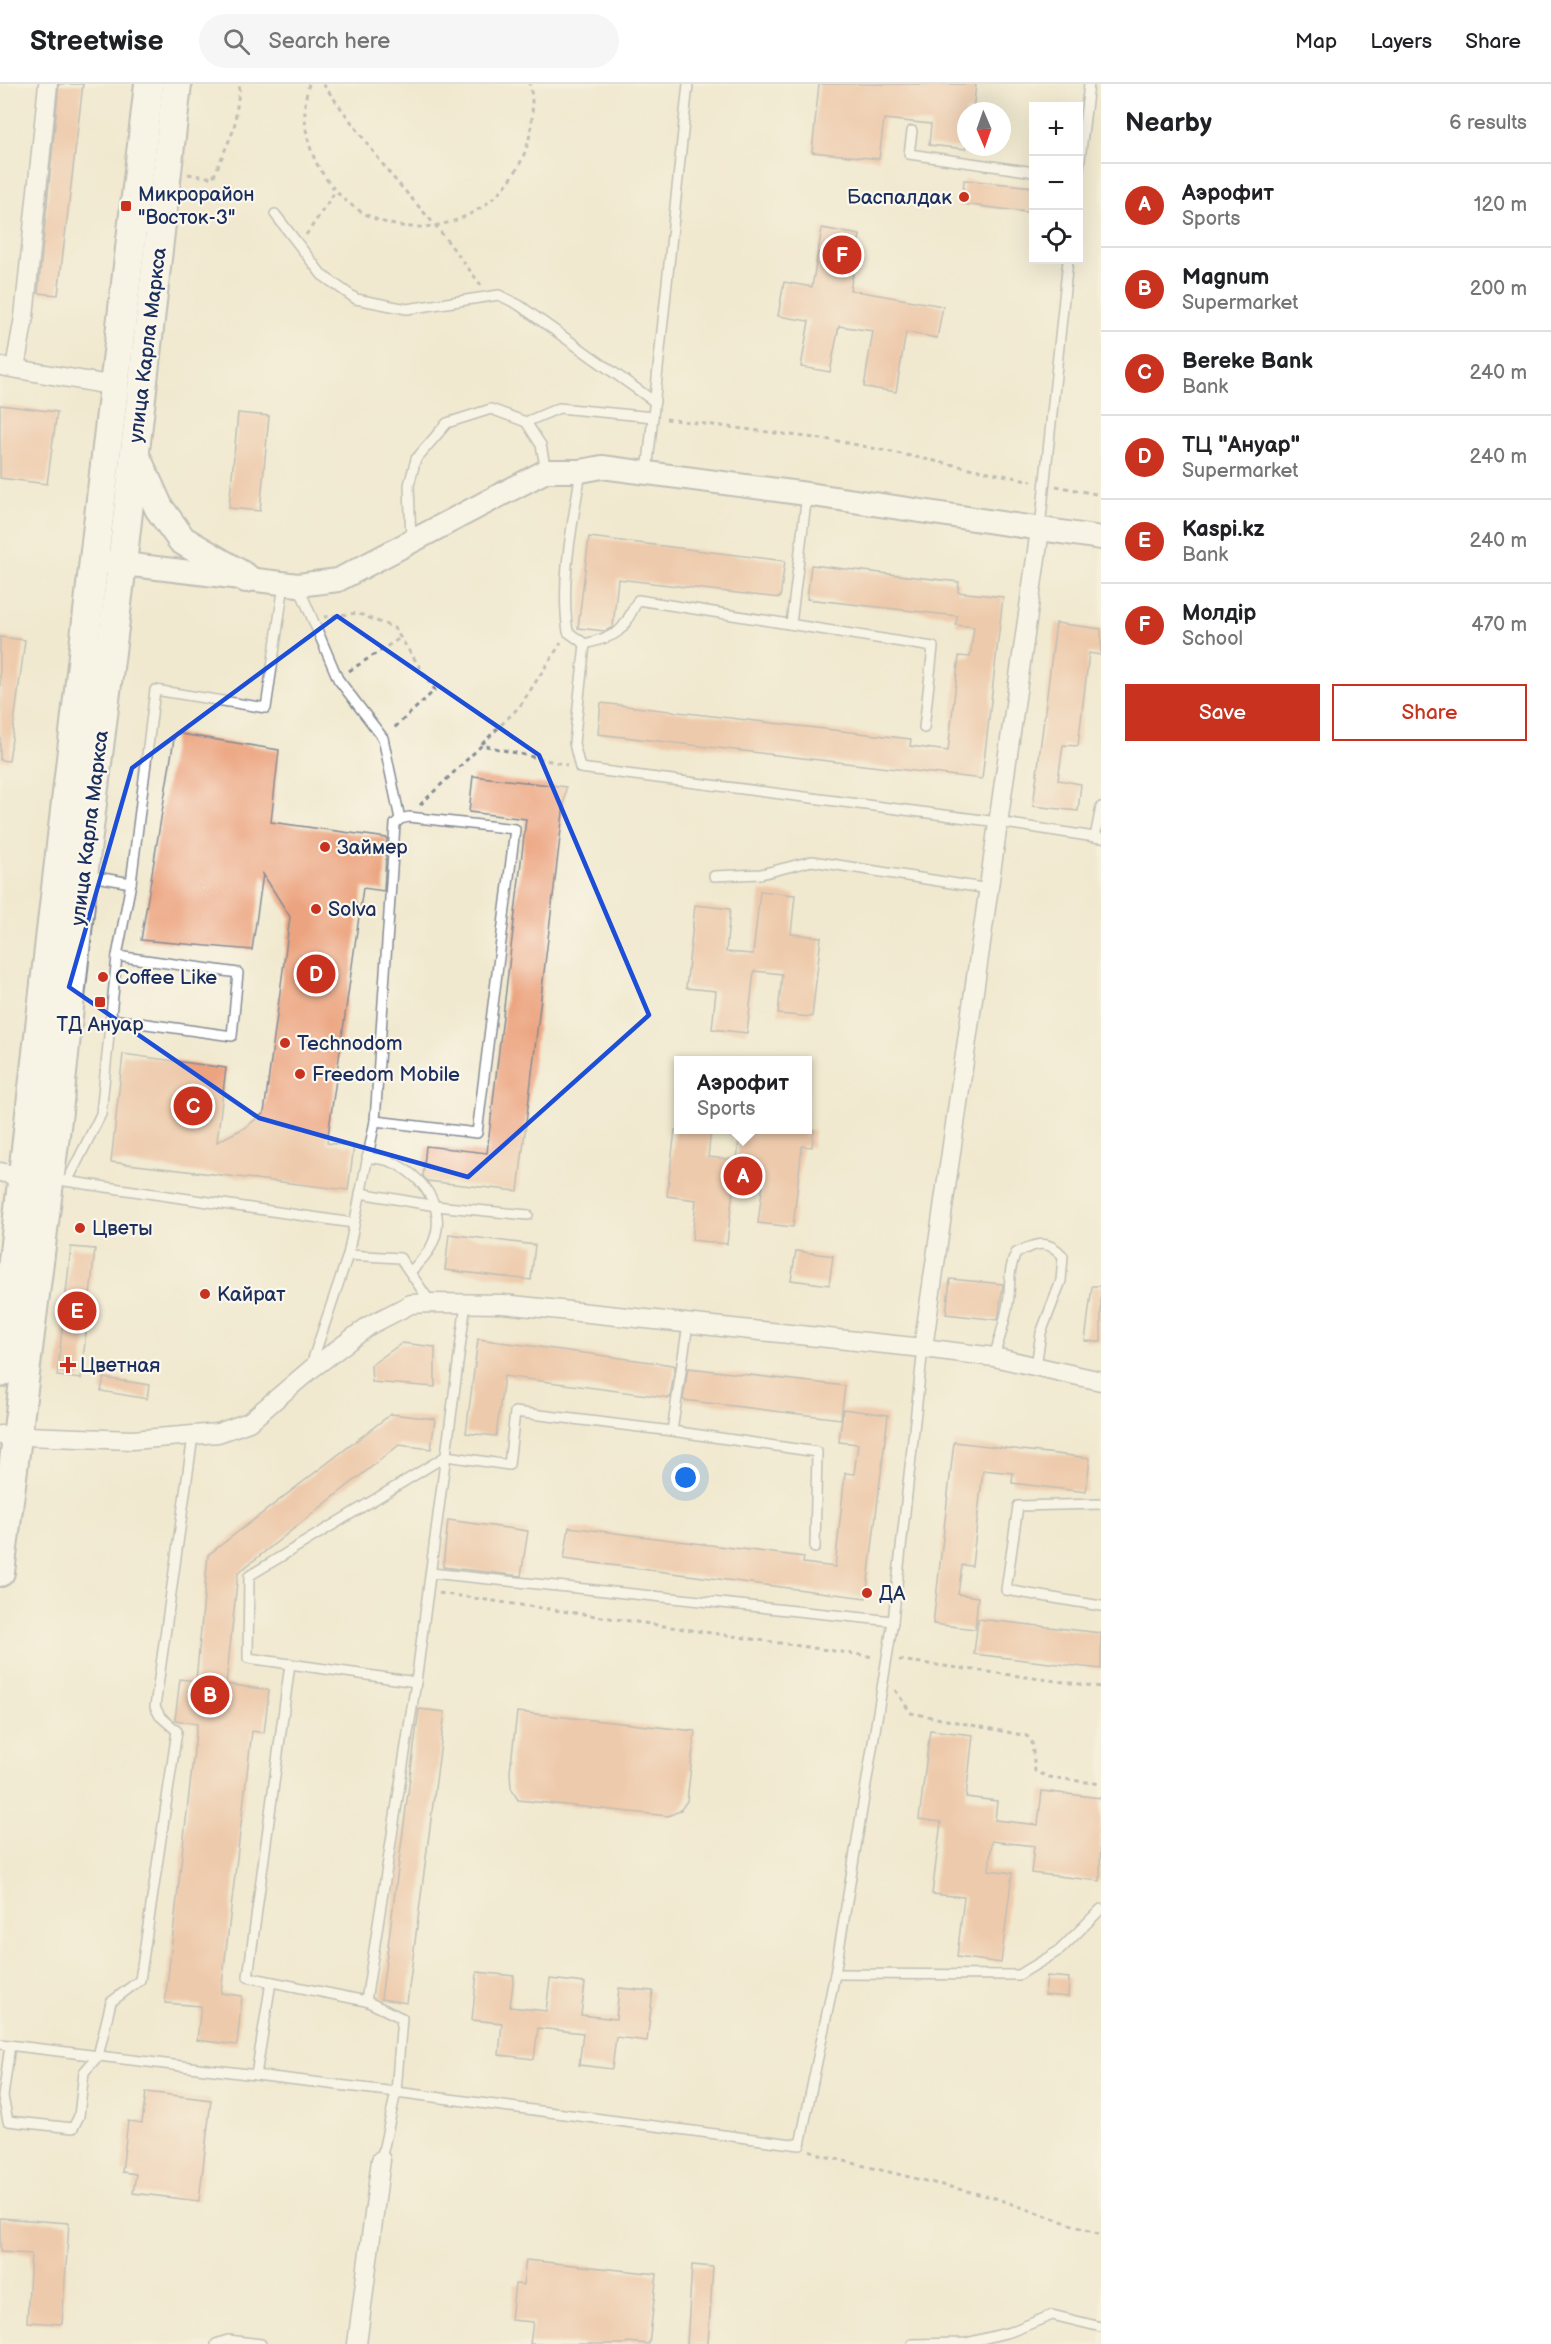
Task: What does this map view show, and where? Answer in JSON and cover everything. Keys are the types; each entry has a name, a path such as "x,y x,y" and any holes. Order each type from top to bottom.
{"main road":[{"name":"улица Карла Маркса","path":"0,1373 11,1175 93,560 149,84"},
{"name":"улица Карла Маркса","path":"0,1572 9,1435 58,1184 82,875 122,564 177,84"},
{"path":"135,453 159,508 182,540 246,578"}],"street":[{"path":"48,84 24,317 8,367 115,386"},
{"path":"93,560 291,584 338,580 546,471 581,471 602,467 807,494 1101,538"},
{"path":"923,1348 1040,530"},
{"path":"9,1435 132,1440 218,1433 249,1422 310,1370 370,1325 411,1305 431,1303 503,1305 923,1348 994,1357 1101,1381"},
{"path":"357,2344 381,2160"}],"lane":[{"path":"647,473 688,84"},
{"path":"1080,156 1089,84"},
{"path":"912,131 909,154 1029,171"},
{"path":"275,214 322,275 356,299 407,309 499,295 519,305 655,402"},
{"path":"1040,530 1068,264"},
{"path":"526,422 559,408 652,417"},
{"path":"411,543 410,485 416,459 447,423 491,409 526,422 541,445 546,471"},
{"path":"581,471 566,605 568,632 585,644"},
{"path":"791,624 807,494"},
{"path":"291,584 314,619 338,679 383,738 405,818"},
{"path":"291,584 267,708 155,690 131,883 117,956 101,1114 58,1184 353,1223"},
{"path":"585,644 614,635 622,630 638,600 933,647 924,728"},
{"path":"585,644 574,743 580,768 1098,837 1101,807"},
{"path":"310,1370 348,1255 375,1121 395,824 405,818 515,829 477,1133 375,1121"},
{"path":"714,876 761,874 812,861 988,889"},
{"path":"82,875 131,883"},
{"path":"111,1019 231,1035 238,973 117,956"},
{"path":"367,1158 392,1162 414,1175 436,1206 437,1231 431,1248 410,1272"},
{"path":"360,1193 436,1206 528,1215"},
{"path":"994,1357 1009,1296 1010,1263 1016,1253 1042,1243 1055,1247 1063,1256 1061,1281 1041,1333 1036,1366"},
{"path":"348,1255 400,1258 431,1303"},
{"path":"366,2001 416,1682 466,1304"},
{"path":"672,1431 688,1324"},
{"path":"193,1436 155,1707 160,1716 177,1731 140,1980 111,2002 98,2056 84,2072 79,2116 73,2128 8,2121 3,2097 5,2045 98,2056 396,2092 800,2145 835,1974 893,1621 923,1348"},
{"path":"416,1682 248,1658 249,1576 446,1456 509,1465 515,1412 817,1452 815,1548"},
{"path":"1101,1504 1018,1506 1006,1590 1101,1606"},
{"path":"431,1573 893,1621"},
{"path":"291,1664 248,1977 366,2001 402,2018 396,2092 381,2160"},
{"path":"835,1974 1020,1975 1060,1950 1101,1909"},
{"path":"256,2075 271,1982"},
{"path":"912,2344 966,2343 1010,2332 1052,2315 1101,2327"},
{"path":"216,2344 228,2340 261,2344"}],"path":[{"path":"167,171 213,178 234,129 240,84"},
{"path":"309,84 305,106 308,141 314,158 335,192 361,211 377,219 412,226 436,226 465,217 480,209 507,185 525,154 532,128 533,102 530,84"},
{"path":"323,84 390,174 436,226 490,297"},
{"path":"299,245 335,192"},
{"path":"652,417 838,441 1101,495"},
{"path":"314,619 357,613 394,628 435,690 383,738"},
{"path":"405,818 520,706 568,632"},
{"path":"338,679 400,638"},
{"path":"482,744 580,768"},
{"path":"429,1591 887,1659 1101,1687"},
{"path":"885,1670 899,1699 911,1713 1027,1736 1032,1742 1035,1771 1049,1777 1101,1784"},
{"path":"800,2145 820,2155 995,2198 1101,2235"}],"highlighted area":[{"path":"337,616 539,755 649,1015 468,1177 259,1118 69,987 132,768"}],"building":[{"path":"59,84 83,84 58,295 38,293"},
{"path":"819,84 976,84 974,102 957,102 957,148 929,145 931,124 884,119 879,159 812,152"},
{"path":"964,180 1029,186 1029,212 962,204"},
{"path":"822,228 860,235 850,290 943,306 937,338 906,332 896,392 864,387 873,331 839,326 830,372 801,367 809,321 778,316 784,282 812,287"},
{"path":"0,405 57,412 47,484 0,478"},
{"path":"238,413 269,416 260,511 229,508"},
{"path":"589,537 785,561 780,598 618,579 613,627 605,631 578,628"},
{"path":"811,565 959,582 958,592 1003,597 982,779 598,734 601,703 911,739 910,746 948,751 959,656 970,657 974,627 956,625 957,616 807,599"},
{"path":"1056,623 1101,629 1101,655 1089,653 1078,746 1063,745 1058,780 1081,784 1078,811 1033,806"},
{"path":"0,637 25,640 9,761 0,760"},
{"path":"175,733 279,750 271,822 387,838 384,891 363,888 327,1143 354,1146 348,1190 111,1162 123,1054 226,1068 217,1142 244,1128 264,1113 290,917 263,874 252,950 141,940"},
{"path":"473,776 566,787 518,1191 427,1181 423,1176 426,1146 487,1153 526,819 469,812"},
{"path":"760,891 795,895 791,934 821,937 812,1017 778,1014 782,974 754,971 747,1033 712,1029 716,991 686,988 695,905 730,909 726,952 753,954"},
{"path":"814,1130 812,1147 802,1146 793,1227 758,1223 763,1183 734,1180 727,1244 692,1240 696,1200 667,1196 675,1134 711,1134 708,1157 737,1160 740,1134 812,1134"},
{"path":"449,1234 535,1245 531,1280 445,1270"},
{"path":"71,1247 95,1249 81,1379 57,1376"},
{"path":"796,1251 833,1256 829,1285 791,1280"},
{"path":"950,1279 1003,1284 998,1320 946,1314"},
{"path":"1092,1286 1101,1286 1101,1342 1085,1341"},
{"path":"478,1339 673,1365 675,1366 670,1398 504,1376 496,1436 466,1433"},
{"path":"402,1343 435,1347 435,1387 372,1382 371,1365"},
{"path":"688,1368 845,1386 841,1419 683,1400"},
{"path":"104,1378 149,1385 147,1399 101,1391"},
{"path":"843,1409 888,1415 866,1598 564,1559 569,1527 804,1557 803,1563 835,1567 845,1473 854,1474 858,1444 839,1442"},
{"path":"391,1414 435,1419 431,1449 399,1445 238,1573 226,1684 269,1690 264,1733 252,1731 221,1993 242,1996 237,2045 197,2040 201,2006 165,2003 197,1724 175,1720 180,1679 196,1681 208,1555"},
{"path":"954,1442 1090,1458 1086,1492 1012,1483 1013,1473 983,1470 972,1566 962,1565 958,1594 978,1597 975,1629 933,1624"},
{"path":"448,1520 528,1531 521,1576 443,1567"},
{"path":"978,1619 1101,1633 1101,1669 974,1654"},
{"path":"419,1709 445,1712 407,2003 381,1999"},
{"path":"517,1712 695,1731 687,1801 680,1811 668,1816 518,1800 511,1788 510,1772"},
{"path":"930,1730 973,1735 966,1797 997,1801 995,1820 1038,1825 1042,1791 1101,1798 1100,1881 1031,1873 1034,1846 992,1841 989,1870 1012,1873 1001,1963 957,1957 964,1897 932,1894 941,1822 919,1819"},
{"path":"477,1972 514,1976 510,2007 546,2011 550,1979 585,1983 581,2015 616,2019 619,1988 653,1991 647,2041 616,2037 612,2069 579,2065 583,2033 538,2028 534,2059 499,2055 502,2023 472,2020"},
{"path":"1047,1976 1069,1978 1068,1997 1045,1995"},
{"path":"146,2092 211,2100 199,2201 133,2193 136,2174 122,2172 128,2121 142,2123"},
{"path":"0,2218 69,2223 62,2324 27,2322 31,2254 0,2252"},
{"path":"526,2260 657,2274 649,2344 627,2342 626,2344 530,2344 533,2322 511,2320 515,2284 523,2285"},
{"path":"692,2265 713,2267 708,2344 687,2344"}],"place":[{"name":"Баспалдак","path":"964,197"},
{"name":"Микрорайон \"Восток-3\"","path":"126,206"},
{"name":"Молдiр","path":"842,255"},
{"name":"Займер","path":"325,847"},
{"name":"Solva","path":"316,909"},
{"name":"ТЦ \"Ануар\"","path":"316,974"},
{"name":"Coffee Like","path":"103,977"},
{"name":"ТД Ануар","path":"100,1002"},
{"name":"Technodom","path":"285,1043"},
{"name":"Freedom Mobile","path":"300,1074"},
{"name":"Bereke Bank","path":"193,1106"},
{"name":"Аэрофит","path":"743,1176"},
{"name":"Цветы","path":"80,1228"},
{"name":"Кайрат","path":"205,1294"},
{"name":"Kaspi.kz","path":"77,1311"},
{"name":"Цветная","path":"68,1365"},
{"name":"ДА","path":"867,1593"},
{"name":"Magnum","path":"210,1695"}]}
